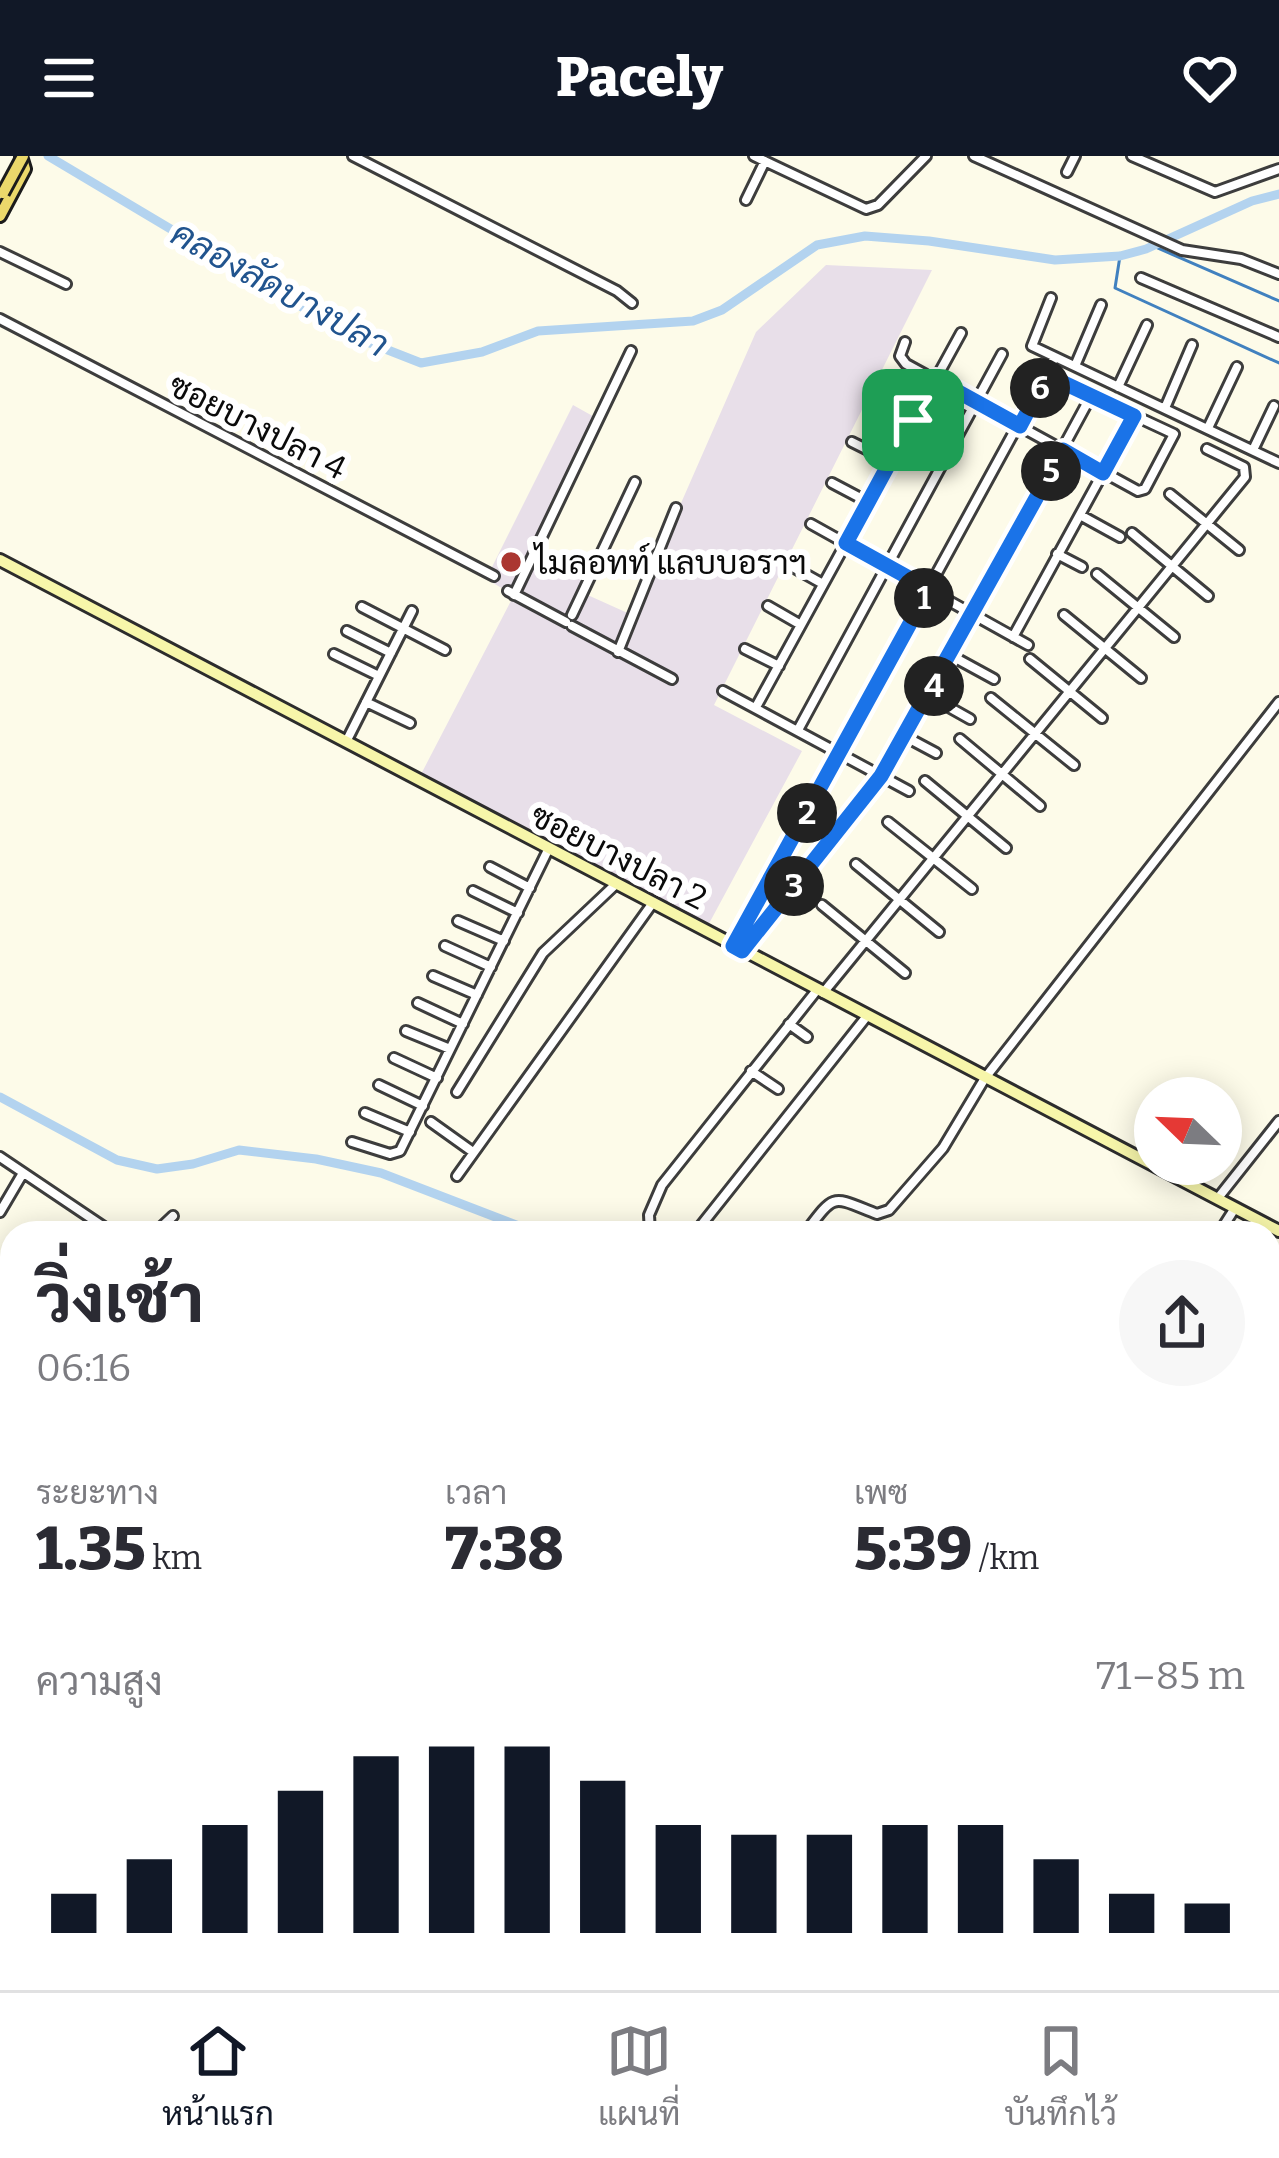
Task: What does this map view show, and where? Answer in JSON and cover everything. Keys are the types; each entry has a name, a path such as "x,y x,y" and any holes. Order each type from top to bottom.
{"main road":[{"path":"1,195 22,156"},
{"path":"0,216 25,169 22,156"}],"street":[{"path":"353,156 617,291 632,303"},
{"path":"754,156 866,209 878,205 926,156"},
{"path":"974,156 1182,250 1241,259 1279,274"},
{"path":"1067,172 1075,156"},
{"path":"1132,156 1215,192 1279,169"},
{"path":"746,200 765,161"},
{"path":"0,252 66,284"},
{"path":"1141,278 1279,337"},
{"path":"1051,298 1030,343 1279,463"},
{"path":"1075,366 1101,305"},
{"name":"ซอยบางปลา 4","path":"0,319 494,576"},
{"path":"1118,387 1147,325"},
{"path":"756,707 961,333"},
{"path":"905,342 901,360 1103,473 1138,491 1145,489 1174,438 1172,433 1047,375"},
{"path":"1165,408 1192,345"},
{"path":"631,351 511,593 673,679"},
{"path":"798,730 1002,354"},
{"path":"738,948 747,921 1055,357"},
{"path":"1208,428 1237,368"},
{"path":"738,948 760,928 881,776 906,737 1091,396"},
{"path":"875,400 913,420"},
{"path":"1253,450 1274,406"},
{"path":"1012,637 1134,416"},
{"path":"852,442 890,461"},
{"path":"649,1221 653,1197 751,1070 866,940 1246,472 1207,449"},
{"path":"570,621 635,482"},
{"path":"832,483 868,502"},
{"path":"1170,494 1239,550"},
{"path":"618,652 676,508"},
{"path":"1079,515 1120,537"},
{"path":"811,524 1028,645"},
{"path":"1132,533 1208,596"},
{"path":"1057,554 1082,567"},
{"name":"ซอยบางปลา 2","path":"0,560 1261,1221"},
{"path":"789,565 824,584"},
{"path":"1097,574 1174,637"},
{"path":"767,606 801,625"},
{"path":"362,607 445,650"},
{"path":"345,744 412,611"},
{"path":"1064,615 1141,678"},
{"path":"347,631 391,653"},
{"path":"745,649 779,666"},
{"path":"334,654 379,676"},
{"path":"950,655 994,679"},
{"path":"1030,658 1102,718"},
{"path":"723,691 909,791"},
{"path":"929,696 970,719"},
{"path":"992,698 1074,765"},
{"path":"366,702 410,723"},
{"path":"814,1221 834,1199 845,1199 877,1214 889,1210 943,1148 985,1078 1279,702"},
{"path":"906,737 936,753"},
{"path":"959,739 1040,806"},
{"path":"925,782 1006,848"},
{"path":"889,822 972,889"},
{"path":"352,1142 396,1154 548,850"},
{"path":"856,863 939,932"},
{"path":"490,867 530,888"},
{"path":"457,1092 543,953 616,884"},
{"path":"473,891 518,913"},
{"path":"457,1176 652,904"},
{"path":"822,905 905,973"},
{"path":"458,921 504,941"},
{"path":"747,921 760,928"},
{"path":"446,946 491,967"},
{"path":"433,976 477,995"},
{"path":"418,1003 463,1024"},
{"path":"705,1221 867,1016"},
{"path":"789,1024 807,1037"},
{"path":"406,1031 451,1049"},
{"path":"394,1058 436,1078"},
{"path":"751,1070 778,1089"},
{"path":"379,1085 423,1106"},
{"path":"365,1113 410,1132"},
{"path":"1218,1198 1279,1121"},
{"path":"431,1122 473,1152"},
{"path":"0,1157 95,1221"},
{"path":"0,1212 23,1173"},
{"path":"1226,1221 1235,1207"},
{"path":"167,1221 172,1216"}],"shaded area":[{"path":"826,265 932,270 714,705 802,751 705,931 417,782 514,595 486,579 573,405 598,419 533,555 585,582 581,592 632,615 756,332"}],"waterway":[{"name":"คลองลัดบางปลา","path":"48,156 347,334 421,363 482,352 538,331 693,321 722,310 817,245 865,236 1055,260 1120,256 1279,194"},
{"path":"1153,246 1279,301"},
{"path":"1120,256 1115,288 1279,363"},
{"path":"0,1097 117,1160 157,1169 239,1150 316,1159 381,1173 506,1221"}],"place":[{"name":"ไมลอทท์ แลบบอราฯ","path":"511,562"}],"route":[{"path":"1047,375 1134,416 1103,473 1063,450 874,788 742,951 733,946 929,589 846,543 913,420 935,379 1020,426 1047,375"}]}
